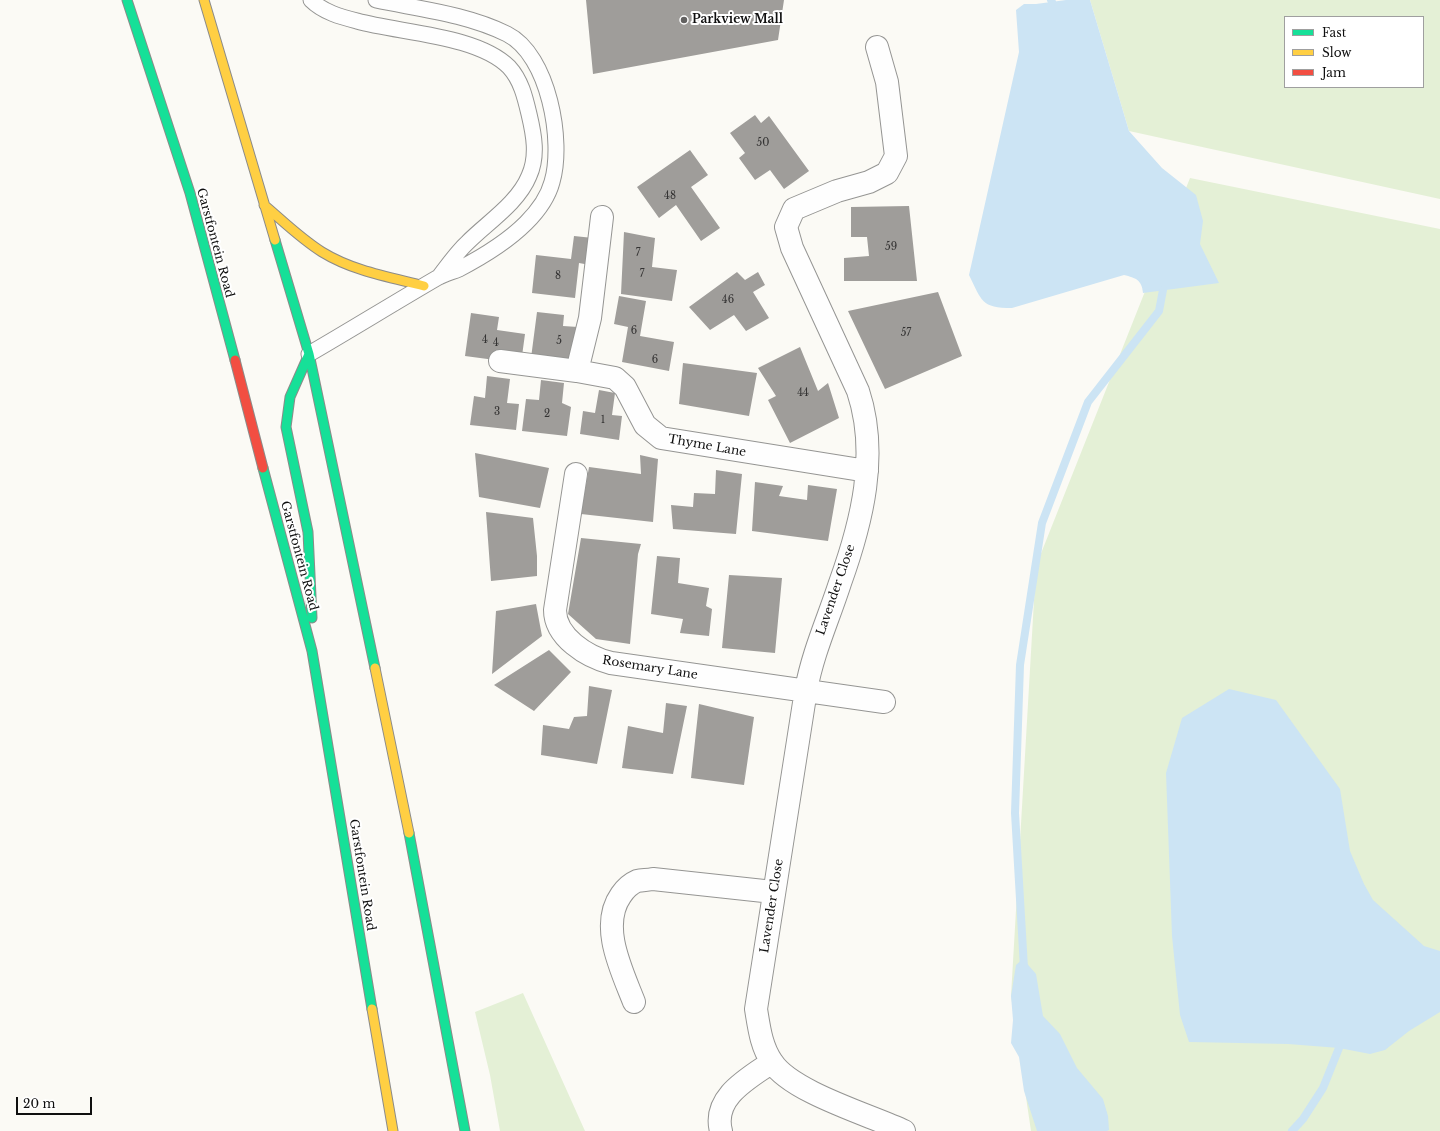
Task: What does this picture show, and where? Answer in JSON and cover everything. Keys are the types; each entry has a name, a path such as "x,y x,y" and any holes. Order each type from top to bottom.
{"main road":[{"name":"Garstfontein Road","path":"127,0 190,193 312,651 393,1131"},
{"path":"204,0 220,49 264,205 309,354 405,813 464,1131"},
{"path":"264,205 300,236 329,256 349,265 424,286"},
{"path":"309,354 290,392 286,410 286,427 308,532 312,577 312,651"}],"street":[{"name":"Lavender Close","path":"877,47 887,82 896,156 887,173 870,182 837,192 794,209 786,227 792,248 860,398 868,428 869,448 861,510 850,552 811,661 773,892 756,1009 759,1031 772,1062 787,1078 804,1088 904,1131"},
{"path":"576,370 590,318 602,217"},
{"name":"Thyme Lane","path":"500,360 576,370 616,378 625,388 645,425 662,438 867,471"},
{"name":"Rosemary Lane","path":"576,474 555,610 555,620 559,629 583,651 596,659 884,702"},
{"path":"634,1002 619,963 613,937 613,919 617,900 626,888 636,882 652,879 773,892"},
{"path":"721,1131 719,1126 721,1110 727,1096 772,1062"}],"lane":[{"path":"311,0 331,6 341,17 371,25 444,38 496,57 509,68 520,83 527,103 535,141 535,158 529,177 516,196 497,216 467,243 438,278"},
{"path":"309,354 438,278 474,260 526,223 541,205 552,184 557,162 554,120 549,97 540,74 526,51 509,35 483,24 449,15 376,0"},
{"path":"444,38 449,15"}],"green space":[{"path":"1090,0 1440,0 1440,199 1129,131"},
{"path":"1190,178 1440,229 1440,1131 1031,1131 1011,996 1036,566"},
{"path":"523,993 585,1131 500,1131 490,1075 475,1012"}],"water":[{"path":"1066,0 1090,0 1129,131 1162,168 1196,195 1203,221 1200,244 1219,283 1143,293 1138,280 1124,275 1012,308 1002,308 988,304 980,297 969,275 1019,52 1016,10 1024,4"},
{"path":"1229,689 1276,700 1340,789 1350,851 1364,884 1373,900 1424,946 1440,951 1440,1012 1409,1031 1385,1050 1370,1054 1339,1048 1288,1044 1189,1042 1180,1015 1172,936 1166,773 1182,718"},
{"path":"1023,959 1036,974 1043,1016 1060,1034 1077,1068 1103,1099 1108,1116 1109,1130 1107,1131 1037,1131 1024,1091 1019,1057 1011,1043 1013,1020 1011,996 1016,965"}],"building":[{"name":"Parkview Mall","path":"586,0 784,0 778,40 593,74"},
{"path":"755,115 761,123 769,116 809,171 784,189 770,170 755,180 739,158 745,153 730,133"},
{"path":"690,150 708,175 691,187 720,228 701,241 676,205 659,218 637,187"},
{"path":"909,206 917,281 844,281 844,258 869,256 867,237 851,237 851,207"},
{"path":"624,232 655,238 652,267 677,270 672,301 621,294"},
{"path":"574,236 593,238 590,265 579,263 575,298 532,293 536,255 571,259"},
{"path":"737,272 745,280 758,272 765,285 753,292 769,318 746,331 734,315 710,330 689,307"},
{"path":"938,292 962,356 885,389 848,311"},
{"path":"619,296 646,301 640,336 674,342 669,371 622,362 628,327 614,324"},
{"path":"537,312 564,315 563,326 578,327 574,363 531,358"},
{"path":"471,313 499,317 497,330 525,334 522,356 495,360 465,356"},
{"path":"800,347 818,391 828,383 839,418 790,443 768,400 776,396 758,368"},
{"path":"683,363 757,373 749,416 679,404"},
{"path":"487,376 510,379 507,403 519,404 516,430 470,425 474,396 485,398"},
{"path":"541,380 564,383 562,403 571,407 567,436 522,431 526,399 539,400"},
{"path":"599,390 615,393 612,415 622,416 619,440 580,434 583,411 595,413"},
{"path":"475,453 549,468 540,508 479,497"},
{"path":"640,455 658,459 653,522 581,514 589,467 641,474"},
{"path":"716,470 742,474 736,534 673,529 671,505 693,507 694,493 715,494"},
{"path":"755,482 783,486 779,496 807,500 808,485 837,489 828,541 752,531"},
{"path":"486,512 533,518 537,556 537,576 491,581"},
{"path":"581,538 641,544 638,554 630,644 596,639 568,614"},
{"path":"657,556 680,558 678,583 709,588 706,606 712,609 709,636 680,633 683,619 651,614"},
{"path":"729,575 782,578 775,653 722,648"},
{"path":"536,604 542,636 492,674 496,611"},
{"path":"549,650 571,672 534,711 494,685"},
{"path":"589,686 612,690 597,764 541,755 543,725 569,729 574,717 587,716"},
{"path":"666,703 687,706 673,774 622,768 628,726 663,733"},
{"path":"699,704 754,717 744,785 691,778"}],"waterway":[{"path":"1024,968 1015,813 1020,665 1042,523 1088,402 1159,311 1163,290"},
{"path":"1292,1131 1303,1119 1323,1088 1339,1048"}],"traffic: fast":[{"path":"127,0 190,193 235,360"},
{"path":"275,240 309,354 375,668"},
{"path":"309,354 290,397 286,427 308,532 312,618"},
{"path":"263,468 312,651 372,1009"},
{"path":"409,833 465,1131"}],"traffic: slow":[{"path":"204,0 275,240"},
{"path":"264,205 292,230 334,259 372,273 424,286"},
{"path":"375,668 409,833"},
{"path":"372,1009 393,1131"}],"traffic: jam":[{"path":"235,360 263,468"}],"place":[{"name":"Parkview Mall","path":"684,20"}]}
